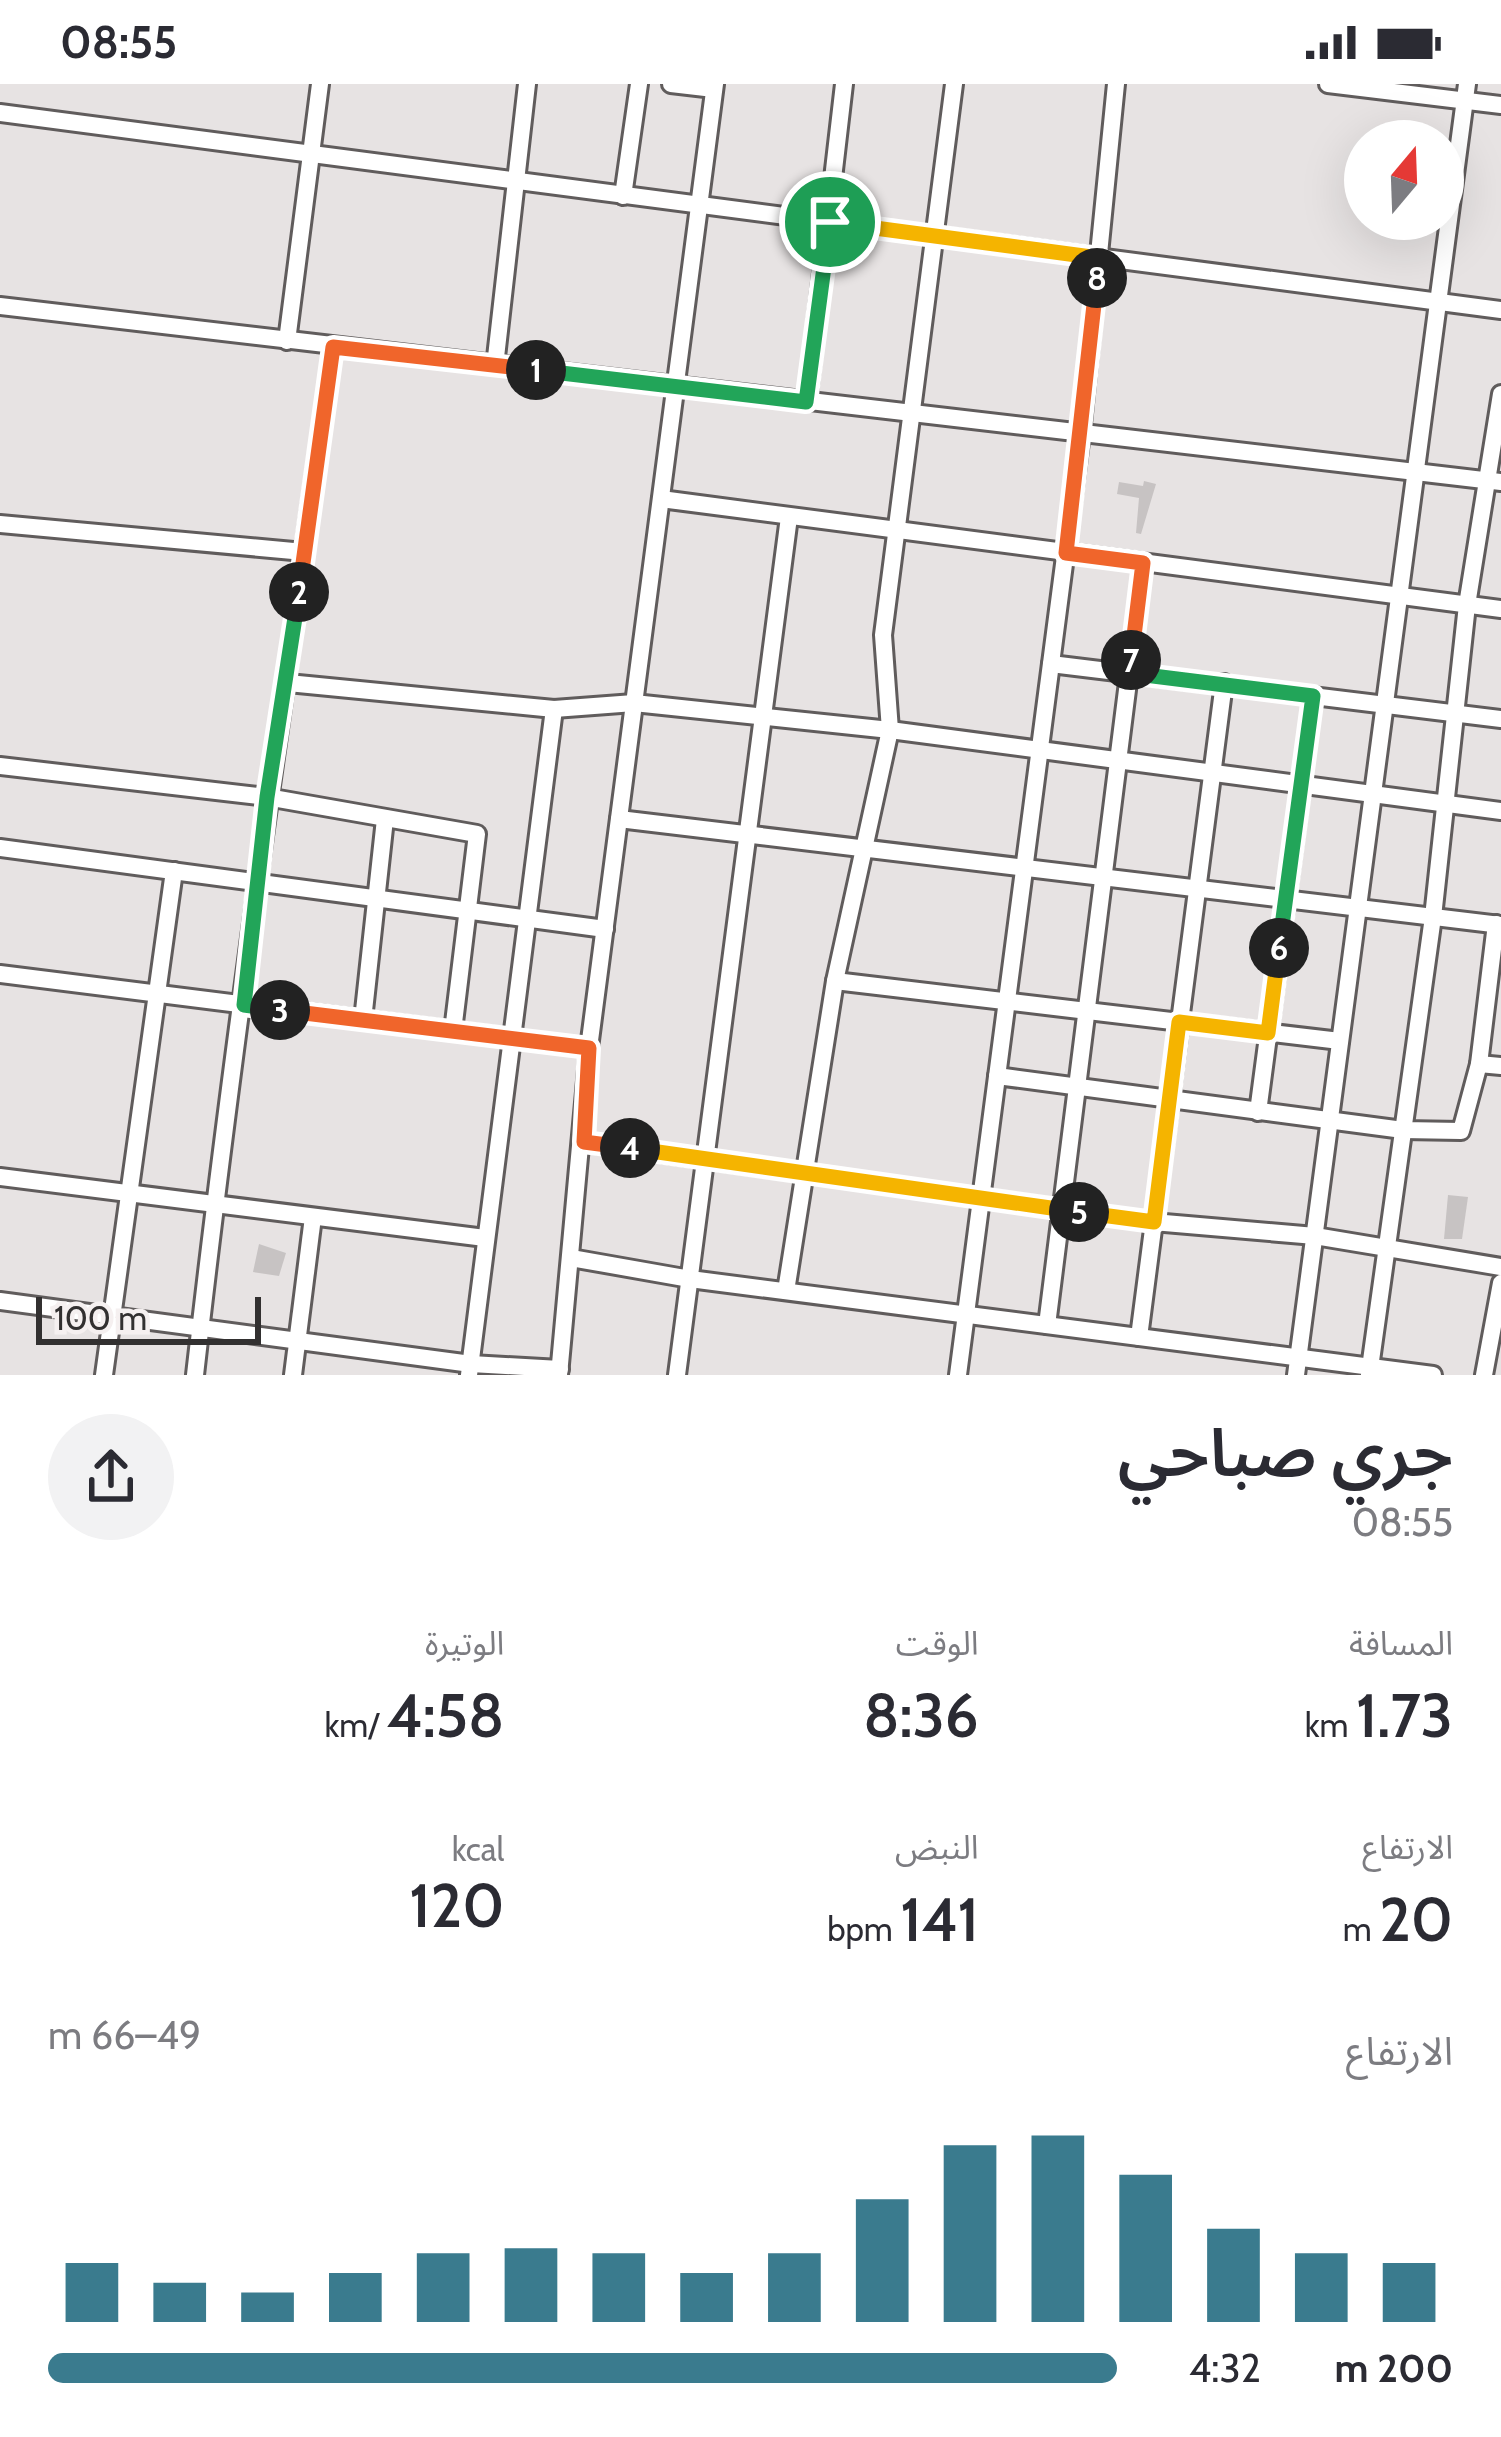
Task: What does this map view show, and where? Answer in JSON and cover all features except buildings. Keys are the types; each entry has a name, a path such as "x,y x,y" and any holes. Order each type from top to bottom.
{"street":[{"path":"287,341 320,84"},
{"path":"495,366 527,84"},
{"path":"623,196 639,84"},
{"path":"0,1300 298,1339 470,1369 559,1372 584,1142 589,1048 715,87 671,84"},
{"path":"806,402 844,84"},
{"path":"786,1291 835,981 890,730 883,635 954,84"},
{"path":"958,1375 1081,434 1116,84"},
{"path":"1328,84 1466,93 1501,105"},
{"path":"1298,1366 1466,93"},
{"path":"0,113 1501,310"},
{"path":"0,306 1494,481"},
{"path":"195,1375 260,883 267,797 288,683 333,347"},
{"path":"1370,1371 1432,916 1467,605 1494,481 1501,394"},
{"path":"661,499 1501,609"},
{"path":"677,1375 789,517"},
{"path":"0,524 304,552"},
{"path":"1047,1325 1143,563"},
{"path":"1051,664 1501,719"},
{"path":"288,683 554,709 634,704 890,730 1501,811"},
{"path":"1139,1337 1224,683"},
{"path":"1258,1112 1313,696"},
{"path":"470,1369 554,709"},
{"path":"0,766 267,797 480,837 453,1031"},
{"path":"363,1020 385,819"},
{"path":"619,819 1498,924 1479,1064 1463,1130 1403,1130 997,1076"},
{"path":"0,848 605,928"},
{"path":"104,1375 133,1194 174,871"},
{"path":"0,974 589,1048"},
{"path":"835,981 1340,1041"},
{"path":"1479,1064 1501,1066"},
{"path":"584,1142 1154,1222 1315,1236 1501,1267"},
{"path":"0,1177 485,1238"},
{"path":"293,1375 314,1217"},
{"path":"571,1258 690,1279 1139,1337 1298,1366 1433,1375"},
{"path":"1484,1375 1501,1283"}],"route":[{"path":"830,222 1099,258 1066,553 1143,563 1129,673 1313,696 1268,1033 1179,1022 1154,1222 584,1142 589,1048 244,1005 267,797 288,683 333,347 806,402 830,222"}]}
